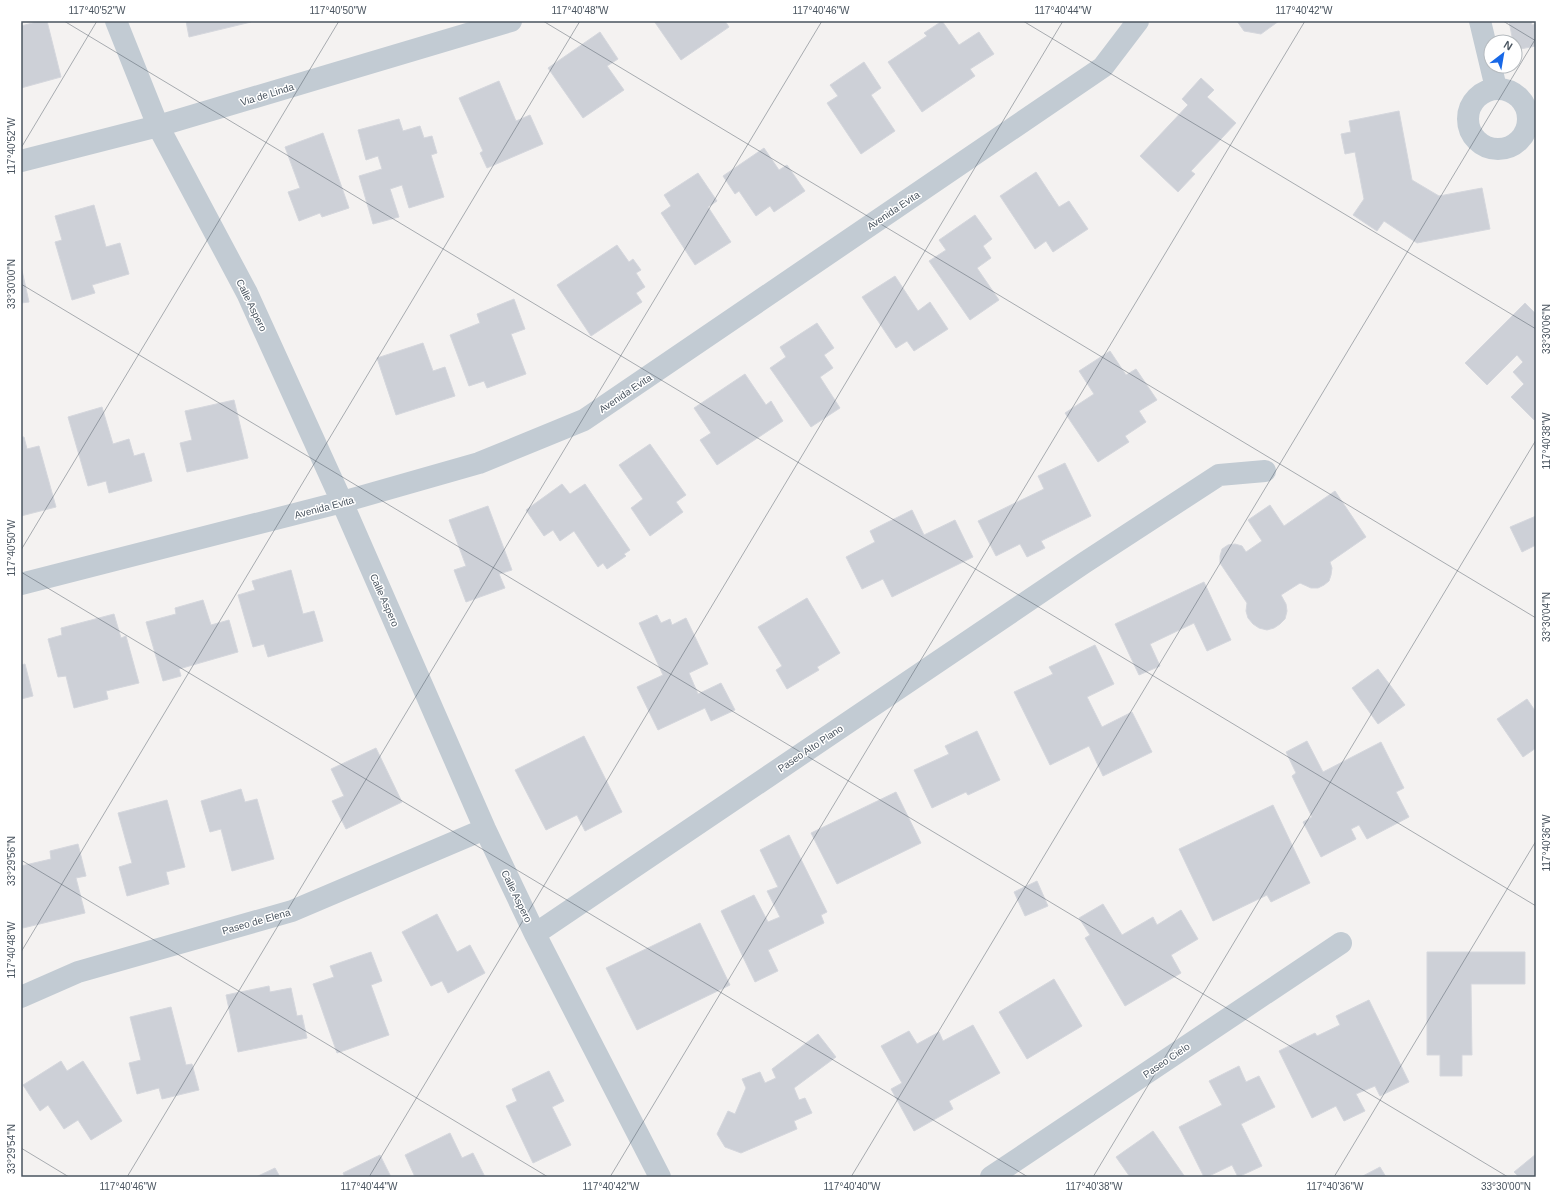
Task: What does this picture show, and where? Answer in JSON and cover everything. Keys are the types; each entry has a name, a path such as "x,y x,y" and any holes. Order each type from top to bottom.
{"street":[{"name":"Calle Aspero","path":"116,21 158,126 247,293 342,502 485,828 535,934 656,1176"},
{"name":"Via de Linda","path":"21,161 158,126 511,21"},
{"name":"Avenida Evita","path":"21,584 342,502 479,463 584,420 1103,67 1138,21"},
{"path":"1480,21 1496,88"},
{"name":"Paseo Alto Plano","path":"535,934 1084,563 1219,475 1265,471"},
{"name":"Paseo de Elena","path":"21,996 78,972 292,911 485,828"},
{"name":"Paseo Cielo","path":"991,1177 1341,943"}],"building":[{"path":"40,21 47,21 61,77 21,88 21,26"},
{"path":"186,21 251,21 251,22 189,37"},
{"path":"654,21 725,21 729,27 681,60"},
{"path":"942,21 959,45 979,32 994,54 970,69 975,76 922,112 888,62 927,36 924,33"},
{"path":"1237,21 1279,21 1261,34 1244,31"},
{"path":"1509,21 1531,21 1532,25 1536,24 1536,46 1523,48 1523,34 1511,34"},
{"path":"600,32 618,59 607,66 624,90 583,118 548,68"},
{"path":"864,62 881,88 871,95 895,131 861,154 827,103 838,96 830,85"},
{"path":"1201,78 1214,90 1207,97 1236,123 1191,171 1195,174 1178,192 1140,156 1188,105 1182,99"},
{"path":"499,81 516,121 530,115 543,144 487,168 480,153 483,151 459,98"},
{"path":"1399,111 1412,180 1439,196 1482,188 1490,229 1417,243 1384,221 1377,231 1353,215 1364,199 1355,152 1345,154 1341,134 1351,132 1349,121"},
{"path":"399,119 403,131 420,126 424,138 432,136 437,153 431,155 444,197 409,208 402,185 390,189 399,217 373,224 359,176 382,169 378,156 366,160 358,130"},
{"path":"323,133 349,208 322,217 320,213 299,221 288,192 300,188 285,147"},
{"path":"764,148 779,170 787,165 805,191 774,212 770,206 756,216 739,191 735,194 723,176"},
{"path":"1036,172 1059,207 1069,201 1088,229 1053,252 1046,241 1035,249 1000,196"},
{"path":"698,173 717,201 708,207 731,242 695,265 661,213 671,206 664,195"},
{"path":"94,205 106,247 120,243 129,274 92,285 95,293 72,300 55,242 62,240 55,216"},
{"path":"975,215 992,239 983,246 991,258 977,268 999,300 970,320 929,261 946,250 939,240"},
{"path":"617,245 629,262 633,259 641,270 636,273 645,287 636,293 642,302 591,336 557,285"},
{"path":"21,266 29,302 21,303"},
{"path":"895,276 918,311 930,302 948,329 914,351 907,341 896,348 862,297"},
{"path":"514,299 525,329 511,334 526,374 487,388 484,381 469,386 450,335 480,323 477,314"},
{"path":"1525,303 1536,314 1536,418 1534,420 1511,397 1524,384 1513,372 1523,362 1517,355 1487,385 1465,363"},
{"path":"817,323 834,348 824,355 833,368 820,377 840,408 811,427 770,368 786,357 780,347"},
{"path":"423,343 433,371 445,367 455,396 396,415 377,358"},
{"path":"1110,351 1126,375 1136,369 1157,400 1139,411 1146,422 1125,436 1129,442 1098,462 1065,413 1094,394 1079,371"},
{"path":"745,374 766,405 771,401 783,421 717,465 700,440 711,433 694,408"},
{"path":"234,400 248,458 187,472 180,443 192,440 185,411"},
{"path":"102,407 113,444 129,439 134,456 144,453 152,481 109,493 106,481 88,486 68,417"},
{"path":"21,437 24,437 27,449 39,446 56,507 21,516"},
{"path":"650,444 686,495 676,502 683,512 650,536 631,508 643,499 619,465"},
{"path":"1065,463 1091,516 1041,541 1045,548 1027,557 1020,544 996,556 978,521 1044,489 1038,476"},
{"path":"562,484 570,494 585,484 630,550 624,554 626,556 607,569 603,563 598,567 574,531 560,541 553,530 544,536 526,510"},
{"path":"1335,491 1366,537 1330,562 1332,568 1331,575 1329,581 1324,585 1318,588 1311,588 1300,583 1281,595 1286,604 1287,611 1285,619 1274,628 1267,630 1259,628 1248,618 1246,611 1247,603 1220,563 1222,549 1228,545 1235,544 1242,546 1246,552 1262,541 1248,520 1270,505 1284,526"},
{"path":"488,506 512,570 499,574 505,588 466,602 454,570 466,566 449,520"},
{"path":"912,510 924,535 955,520 973,557 892,597 883,579 862,589 846,557 875,542 870,531"},
{"path":"1536,516 1536,545 1522,552 1510,527"},
{"path":"291,570 303,614 314,611 323,641 268,657 264,644 253,647 238,595 255,590 252,581"},
{"path":"1204,582 1231,640 1207,651 1194,623 1150,644 1160,666 1139,675 1115,624"},
{"path":"807,598 840,653 817,667 819,670 787,689 776,670 782,666 758,627"},
{"path":"203,600 211,625 229,620 238,652 179,669 181,676 163,681 146,622 176,614 175,608"},
{"path":"114,614 121,638 126,636 139,683 106,691 108,699 74,708 66,676 58,677 48,639 62,635 61,628"},
{"path":"657,615 661,623 670,619 672,625 686,618 708,664 689,673 698,694 721,683 735,710 711,721 705,708 658,730 637,687 663,675 639,623"},
{"path":"1095,645 1114,684 1087,697 1102,727 1132,712 1152,752 1103,776 1089,746 1050,765 1014,692 1053,674 1049,667"},
{"path":"25,664 33,696 21,699 21,665"},
{"path":"1378,669 1405,705 1378,724 1352,688"},
{"path":"1527,699 1536,712 1536,748 1523,757 1497,719"},
{"path":"977,731 1000,780 968,795 966,792 932,808 914,770 949,754 945,746"},
{"path":"584,736 622,812 585,831 577,815 546,830 515,770"},
{"path":"1307,741 1323,772 1381,742 1404,788 1396,792 1409,817 1367,839 1359,825 1351,829 1356,839 1321,857 1303,822 1312,817 1292,776 1296,773 1286,752"},
{"path":"376,748 402,802 346,829 332,801 344,796 331,769"},
{"path":"241,789 245,802 257,799 274,859 232,871 221,829 210,832 201,801"},
{"path":"896,792 921,843 837,884 811,833"},
{"path":"167,800 185,867 166,872 169,884 127,896 119,867 132,863 118,813"},
{"path":"1273,805 1310,883 1271,902 1267,895 1213,921 1179,849"},
{"path":"789,835 827,912 821,915 824,923 768,950 778,971 755,982 721,911 754,895 768,922 780,917 767,891 778,887 760,850"},
{"path":"78,844 86,876 76,878 85,913 23,928 21,921 21,866 51,859 50,851"},
{"path":"1037,881 1048,906 1025,916 1014,892"},
{"path":"1103,904 1122,935 1153,917 1157,925 1181,910 1198,939 1171,955 1181,973 1125,1006 1085,938 1090,935 1079,918"},
{"path":"437,914 457,952 470,945 485,973 448,993 442,981 431,986 402,932"},
{"path":"700,923 730,985 637,1030 606,968"},
{"path":"371,952 382,981 371,985 389,1035 337,1053 313,984 334,977 330,966"},
{"path":"1427,952 1525,952 1525,984 1471,984 1472,1055 1462,1055 1462,1076 1440,1076 1440,1055 1427,1055"},
{"path":"1054,979 1082,1026 1027,1059 999,1012"},
{"path":"269,986 270,992 291,988 297,1016 302,1015 307,1038 238,1052 226,995"},
{"path":"1369,1000 1409,1082 1380,1096 1375,1086 1356,1094 1365,1111 1344,1121 1336,1106 1312,1118 1279,1051 1315,1033 1317,1036 1340,1025 1336,1016"},
{"path":"171,1007 186,1065 192,1064 199,1090 162,1099 159,1088 137,1094 129,1063 141,1060 130,1017"},
{"path":"973,1025 1000,1073 949,1101 953,1109 914,1131 891,1089 902,1083 881,1046 909,1031 917,1044 939,1032 943,1041"},
{"path":"818,1034 836,1057 794,1088 799,1100 805,1098 812,1113 794,1121 797,1129 741,1153 725,1147 717,1134 728,1111 735,1114 746,1088 742,1079 760,1072 765,1083 776,1078 772,1069"},
{"path":"61,1061 67,1071 83,1061 122,1121 91,1140 78,1120 64,1129 48,1105 40,1111 23,1085"},
{"path":"1239,1066 1246,1082 1259,1076 1275,1107 1241,1124 1262,1166 1238,1177 1232,1165 1204,1177 1179,1127 1222,1105 1209,1081"},
{"path":"549,1071 564,1101 552,1107 571,1145 533,1163 506,1106 517,1101 512,1089"},
{"path":"1153,1131 1185,1177 1130,1177 1116,1157"},
{"path":"450,1133 462,1158 473,1153 485,1177 415,1177 405,1155"},
{"path":"1536,1154 1536,1177 1519,1177 1514,1172"},
{"path":"380,1155 391,1177 345,1177 343,1173"},
{"path":"1380,1167 1386,1177 1361,1177"},
{"path":"275,1168 280,1177 256,1177"}]}
